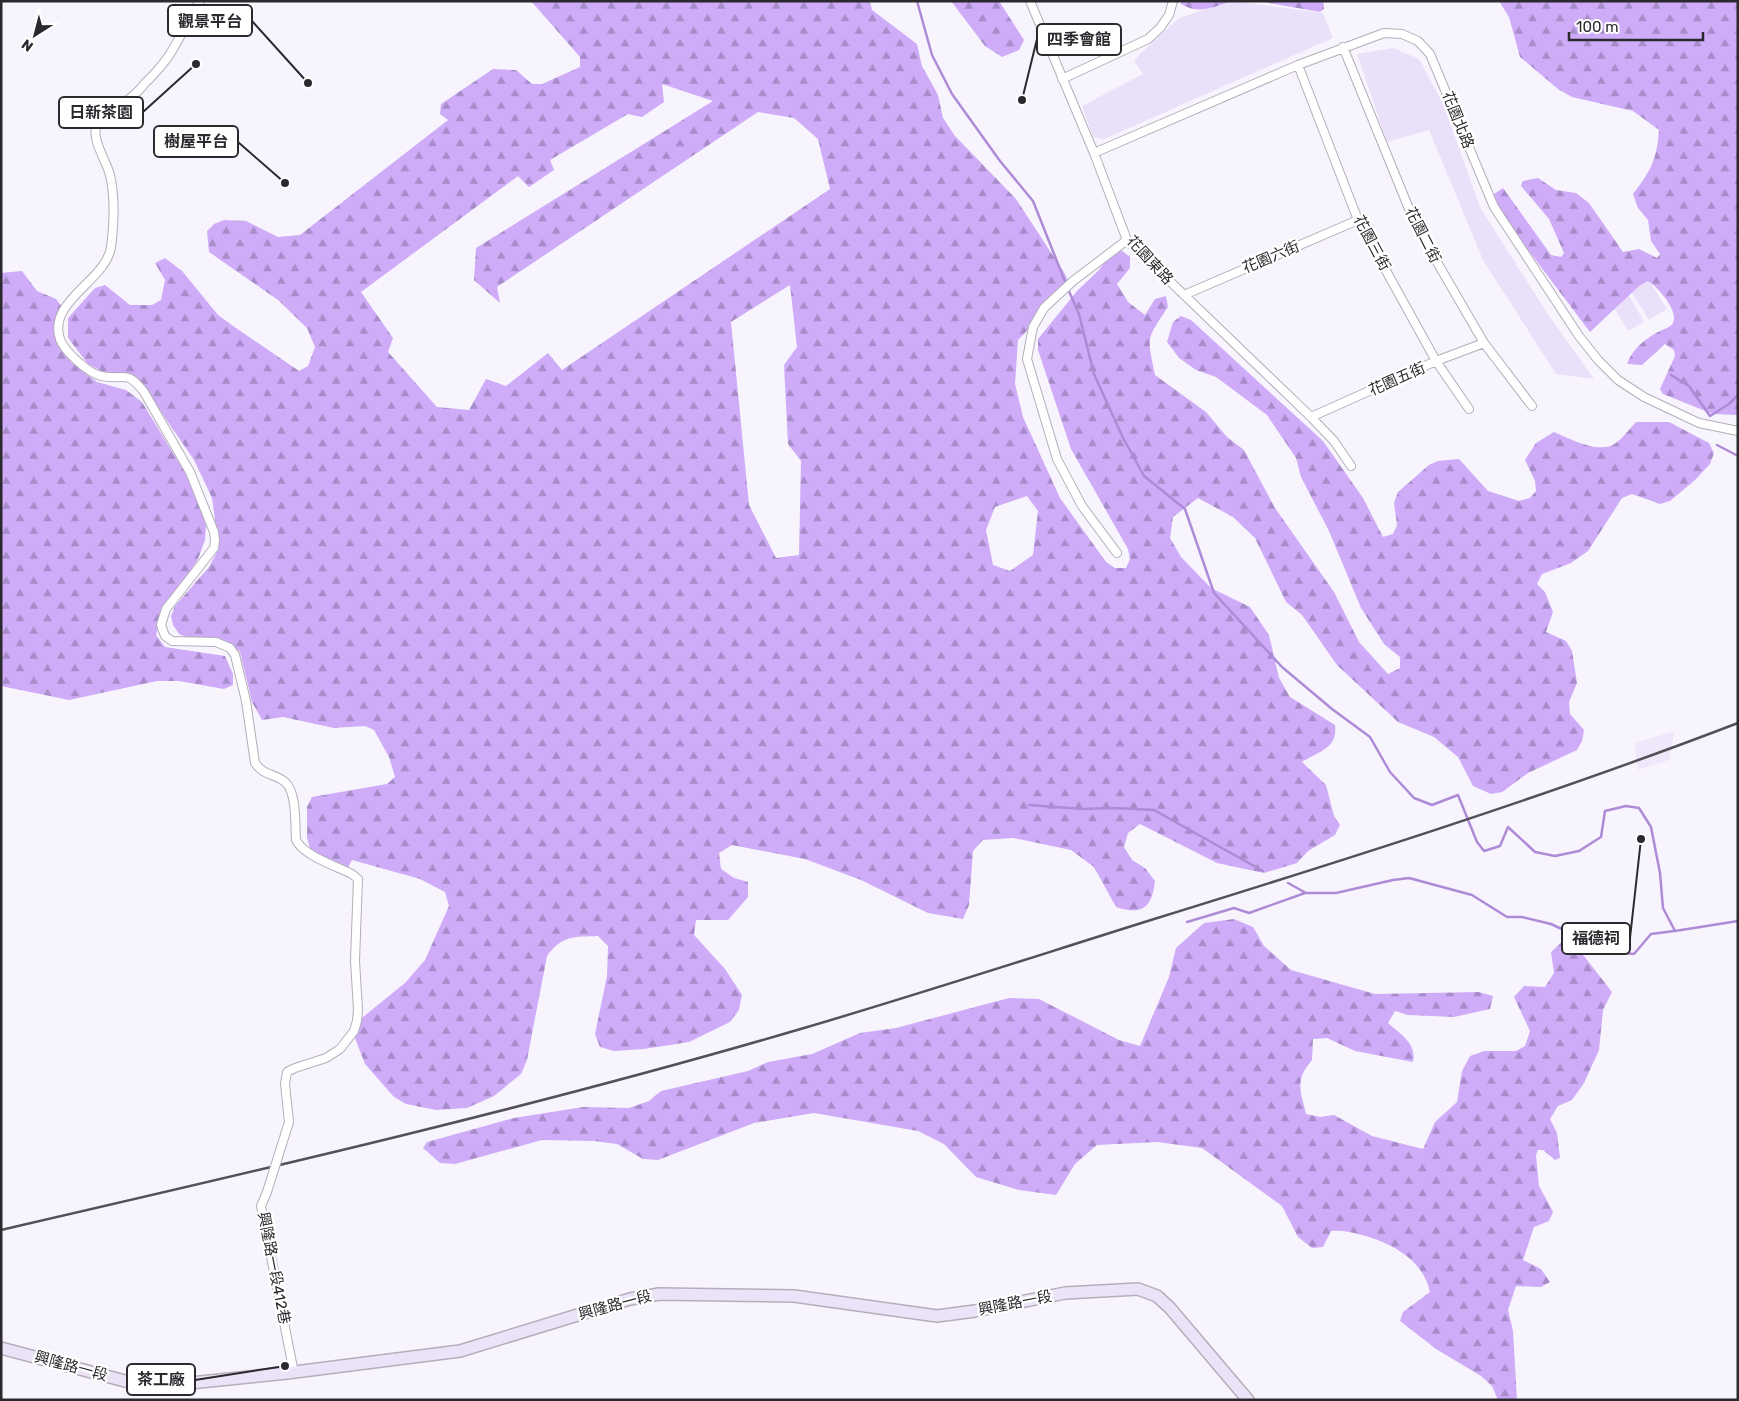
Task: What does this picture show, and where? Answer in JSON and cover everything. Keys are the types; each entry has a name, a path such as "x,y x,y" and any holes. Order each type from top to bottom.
{"street":[{"name":"興隆路一段412巷","path":"200,1 170,55 146,83 129,99 113,106 105,112 98,122 98,146 110,176 114,208 111,249 106,262 75,295 59,316 60,339 65,348 88,370 101,376 124,376 135,380 144,392 190,472 214,532 214,548 166,609 161,625 164,636 172,641 216,642 230,648 235,655 246,701 255,763 261,770 286,782 293,794 296,840 299,846 358,879 357,1021 354,1031 340,1049 326,1058 287,1072 285,1084 289,1122 262,1206 294,1373"},
{"name":"花園東路","path":"1030,1 1128,240 1312,417 1334,441 1352,466"},
{"path":"1062,79 1148,39 1160,28 1169,15 1173,1"},
{"name":"花園北路","path":"1094,154 1343,47 1384,33 1402,34 1418,41 1430,54 1494,207 1574,328 1598,360 1618,380 1644,397 1699,423 1738,431"},
{"name":"花園二街","path":"1343,47 1416,226 1484,343 1532,406"},
{"name":"花園三街","path":"1298,65 1358,220 1436,361 1469,409"},
{"name":"花園六街","path":"1184,295 1358,220"},
{"path":"1116,553 1082,506 1058,459 1027,359 1033,327 1044,308 1074,281 1128,240"},
{"name":"花園五街","path":"1312,417 1436,361 1484,343"},
{"name":"興隆路一段","path":"1,1348 140,1385 161,1386 294,1373 460,1351 630,1299 659,1294 794,1296 936,1316 975,1311 1065,1293 1138,1289 1157,1296 1170,1308 1248,1400"}],"shaded area":[{"path":"1232,1 1323,13 1333,38 1104,139 1093,137 1082,106 1143,74 1134,61 1179,18"},
{"path":"1393,48 1419,59 1444,106 1480,207 1547,313 1594,379 1556,374 1483,260 1429,130 1387,142 1357,54"},
{"path":"1645,274 1667,309 1649,320 1627,285"},
{"path":"1624,286 1644,322 1628,331 1607,296"},
{"path":"1675,731 1669,760 1638,770 1634,743"}],"green space":[{"path":"531,1 870,1 872,10 917,44 922,66 938,95 943,118 955,136 1016,199 1065,274 1069,284 1064,293 1018,340 1015,384 1023,417 1060,498 1106,562 1115,568 1126,568 1130,559 1128,549 1071,449 1038,350 1038,339 1077,291 1099,270 1110,254 1121,250 1130,257 1130,268 1117,284 1128,302 1145,315 1155,299 1166,296 1168,307 1150,339 1155,375 1206,412 1227,437 1244,450 1275,508 1334,592 1359,642 1388,674 1400,668 1400,657 1384,644 1361,608 1329,531 1301,477 1296,458 1267,415 1216,377 1196,370 1179,358 1167,342 1173,322 1181,316 1191,320 1323,441 1363,498 1383,537 1393,534 1397,525 1394,503 1398,492 1429,465 1438,461 1459,459 1488,491 1519,501 1530,498 1536,491 1535,481 1525,460 1536,443 1554,432 1586,445 1603,447 1611,446 1617,442 1636,422 1669,422 1709,443 1714,453 1710,464 1695,480 1670,501 1660,504 1632,494 1622,498 1588,551 1571,563 1542,574 1537,584 1545,592 1553,612 1546,632 1566,641 1572,651 1577,683 1569,702 1570,714 1584,730 1582,741 1577,750 1528,773 1502,792 1491,794 1473,786 1458,757 1434,737 1398,722 1337,665 1302,615 1286,602 1255,538 1233,517 1198,498 1173,517 1170,538 1181,557 1211,588 1250,607 1269,635 1279,678 1290,697 1335,725 1334,739 1331,744 1321,752 1302,762 1326,785 1334,816 1340,825 1335,835 1308,851 1297,863 1264,873 1217,863 1140,824 1128,833 1124,847 1132,860 1145,868 1155,881 1154,890 1148,903 1139,910 1125,910 1116,907 1094,867 1071,850 1013,838 983,840 973,851 969,905 963,919 928,913 861,880 805,859 732,845 719,853 721,869 734,878 748,882 748,897 728,920 696,920 694,935 725,969 742,995 739,1010 730,1022 689,1042 644,1049 614,1051 600,1047 595,1034 607,976 608,946 598,936 569,939 558,944 547,956 527,1060 521,1074 494,1096 467,1108 436,1110 406,1104 394,1097 365,1064 355,1038 358,1021 405,983 425,960 449,906 445,892 420,879 352,860 347,869 335,867 310,848 307,838 307,807 312,797 387,784 395,777 389,757 374,730 365,726 334,728 283,717 262,720 252,702 240,652 230,644 189,638 179,634 173,625 171,616 175,606 209,567 219,548 212,498 194,460 157,406 128,378 107,374 88,364 68,338 68,318 95,288 105,285 130,305 152,305 161,300 165,280 155,263 165,258 182,271 218,315 299,371 308,366 315,347 307,328 278,300 209,252 207,231 214,224 224,220 246,221 278,237 300,235 448,120 440,114 441,104 493,69 516,70 532,84 542,84 580,67 580,57","holes":["662,84 713,101 476,248 474,280 500,303 497,287 758,112 794,118 818,139 830,189 562,370 548,353 506,386 486,379 469,410 437,407 388,352 393,338 361,292 518,176 529,187 554,170 550,160 628,114 642,117 664,102","790,285 797,347 784,365 788,444 801,461 799,555 776,558 749,505 731,322","1027,496 1038,511 1033,555 1010,571 993,565 986,530 995,507"]},
{"path":"951,1 999,1 1024,40 1019,50 1002,57 985,46"},
{"path":"1181,1 1232,1 1206,9 1194,9 1181,4"},
{"path":"1257,1 1323,1 1324,9 1320,12"},
{"path":"1499,1 1738,1 1738,415 1713,414 1663,394 1660,389 1675,356 1674,350 1665,344 1642,365 1627,364 1640,344 1673,323 1673,312 1670,306 1652,284 1648,281 1639,286 1590,332 1498,210 1494,194 1503,188 1551,255 1561,257 1564,253 1549,219 1521,186 1523,181 1538,178 1556,190 1576,193 1589,203 1623,252 1639,249 1657,258 1660,254 1651,241 1648,220 1638,208 1633,194 1655,157 1659,130 1633,111 1572,97 1558,89 1520,57 1509,17"},
{"path":"22,271 37,291 56,299 62,307 59,342 72,363 97,382 126,390 142,402 193,486 206,525 205,540 198,559 161,616 156,635 165,647 225,656 233,674 233,685 224,689 179,681 157,681 69,700 1,686 1,273"},
{"path":"1234,919 1253,927 1264,946 1291,970 1375,994 1479,992 1493,996 1490,1009 1454,1017 1408,1015 1395,1011 1388,1023 1410,1044 1414,1055 1413,1062 1355,1051 1327,1038 1313,1039 1312,1060 1303,1073 1300,1085 1306,1114 1320,1117 1334,1115 1372,1136 1423,1149 1435,1122 1457,1102 1462,1071 1470,1056 1484,1051 1516,1051 1525,1046 1530,1031 1514,997 1524,986 1545,987 1554,973 1551,952 1563,941 1584,956 1612,992 1603,1010 1599,1050 1584,1083 1572,1100 1558,1106 1550,1119 1557,1133 1560,1158 1555,1160 1543,1150 1538,1150 1536,1155 1539,1186 1553,1212 1549,1221 1534,1227 1523,1260 1541,1269 1550,1282 1541,1287 1516,1286 1508,1310 1513,1331 1517,1400 1498,1400 1492,1386 1481,1376 1436,1349 1400,1321 1403,1312 1430,1292 1420,1270 1404,1254 1373,1238 1339,1231 1331,1231 1323,1247 1312,1248 1298,1237 1282,1206 1202,1148 1157,1142 1097,1145 1075,1164 1056,1195 1019,1190 976,1177 944,1144 918,1131 814,1113 754,1123 658,1160 643,1159 617,1144 594,1141 542,1140 455,1164 440,1163 423,1148 427,1142 514,1118 583,1107 629,1108 649,1101 661,1091 748,1071 768,1062 812,1054 860,1033 896,1028 1009,998 1039,999 1119,1040 1140,1046 1169,977 1176,948 1204,923"}],"waterway":[{"path":"917,1 932,55 952,94 1000,161 1033,201 1066,284"},
{"path":"1068,289 1079,314 1094,374 1123,438 1144,476 1185,509 1214,593 1282,667 1332,709 1370,737 1390,772 1414,798 1432,805 1458,795 1477,842 1484,851 1500,846 1508,827 1535,852 1555,856 1579,851 1601,837 1605,811 1626,806 1639,808 1651,827 1660,873 1663,908 1675,931 1738,921"},
{"path":"1671,375 1689,386 1710,416 1729,404 1738,395"},
{"path":"1717,445 1738,456"},
{"path":"1029,805 1082,809 1154,810 1263,871"},
{"path":"1288,883 1306,893 1336,893 1409,878 1472,895 1507,917 1522,917 1551,924 1611,952 1634,954 1651,934 1674,931"},
{"path":"1187,922 1234,908 1249,913 1305,893"}],"railway":[{"path":"1,1230 504,1110 704,1057 804,1028 978,975 1446,826 1593,776 1738,723"}],"place":[{"name":"日新茶園","path":"196,64"},
{"name":"觀景平台","path":"308,83"},
{"name":"四季會館","path":"1022,100"},
{"name":"樹屋平台","path":"285,183"},
{"name":"福德祠","path":"1641,839"},
{"name":"茶工廠","path":"285,1366"}]}
